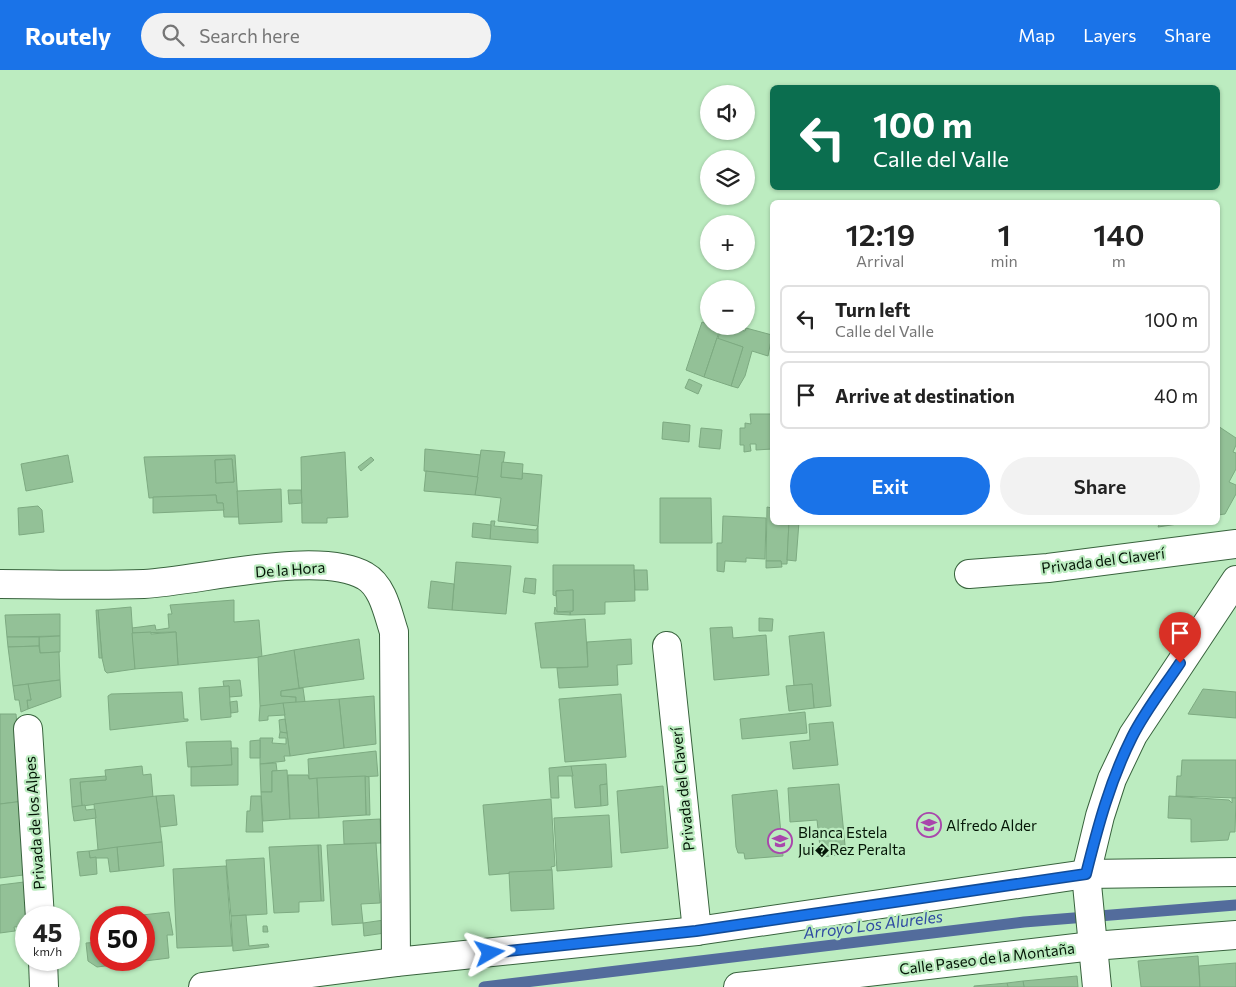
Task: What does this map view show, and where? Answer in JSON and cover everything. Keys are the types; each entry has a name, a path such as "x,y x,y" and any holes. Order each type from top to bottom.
{"main road":[{"name":"Privada del Claverí","path":"969,574 1048,568 1236,544"},
{"name":"De la Hora","path":"0,584 145,584 314,564 347,568 367,577 381,595 394,632 396,962"},
{"path":"1097,987 1086,883 1100,816 1112,779 1133,735 1236,580"},
{"name":"Privada del Claverí","path":"667,646 696,931"},
{"name":"Privada de los Alpes","path":"28,728 39,906"},
{"path":"202,987 396,962 696,931 1086,883 1236,872"},
{"name":"Calle Paseo de la Montaña","path":"738,987 1092,941 1236,935"},
{"path":"43,971 44,987"}],"building":[{"path":"700,328 700,335 718,335 704,377 686,370"},
{"path":"755,330 770,334 768,356 752,351 745,376 738,388 731,386 743,347 718,339 719,335 755,335"},
{"path":"717,338 743,347 731,386 704,377"},
{"path":"689,379 702,385 698,394 685,388"},
{"path":"750,414 770,414 770,449 756,450 756,444 750,444 751,451 744,452 744,445 740,445 740,428 745,428 745,423 751,424"},
{"path":"663,422 690,425 689,442 662,439"},
{"path":"1220,427 1236,438 1233,452 1236,453 1236,469 1229,482 1236,485 1236,494 1225,514 1220,515"},
{"path":"701,428 722,430 720,449 699,447"},
{"path":"425,449 481,455 478,477 424,471"},
{"path":"481,450 505,452 501,477 522,479 522,473 542,475 538,526 498,521 501,498 475,495"},
{"path":"345,452 348,517 327,518 327,523 302,523 301,457"},
{"path":"68,455 73,482 26,491 21,464"},
{"path":"235,455 239,517 224,517 223,503 217,503 216,495 149,498 144,457","holes":["232,459 234,482 216,483 215,460"]},
{"path":"371,457 374,460 361,471 358,467"},
{"path":"232,459 234,482 216,483 215,460"},
{"path":"502,462 523,464 522,479 501,477"},
{"path":"426,471 478,477 475,495 424,491"},
{"path":"281,489 282,522 239,524 237,491"},
{"path":"288,490 301,490 302,503 289,504"},
{"path":"216,495 217,503 223,503 224,510 153,513 153,497"},
{"path":"660,498 711,498 712,543 660,543"},
{"path":"38,506 42,510 44,532 19,535 18,508"},
{"path":"767,507 770,508 770,525 789,525 787,564 781,564 781,561 766,561"},
{"path":"723,516 766,518 765,559 746,558 746,562 725,561 724,572 717,571 717,543 722,543"},
{"path":"491,521 495,521 494,526 536,530 538,526 538,543 490,539"},
{"path":"473,523 491,525 490,539 472,537"},
{"path":"789,525 799,525 796,561 787,560"},
{"path":"766,561 781,561 782,567 766,568"},
{"path":"456,562 511,566 506,614 452,610"},
{"path":"553,565 634,565 635,601 605,602 605,614 570,615 570,612 573,611 573,590 556,591 556,596 553,595"},
{"path":"634,570 647,570 648,590 635,590"},
{"path":"525,578 536,579 535,594 523,592"},
{"path":"431,581 454,584 452,610 428,608"},
{"path":"573,590 573,611 557,612 556,591"},
{"path":"234,600 234,622 259,620 262,657 178,665 176,632 132,633 132,628 155,625 156,630 169,628 168,614 172,614 170,605"},
{"path":"131,607 135,669 107,673 102,658 98,610"},
{"path":"555,607 557,612 570,612 570,615 554,614"},
{"path":"96,610 98,610 102,658 99,658"},
{"path":"60,614 60,636 7,637 5,615"},
{"path":"759,618 773,619 772,631 759,631"},
{"path":"585,619 588,667 541,668 535,623"},
{"path":"732,627 733,638 766,635 769,675 714,680 710,628"},
{"path":"151,632 151,634 176,632 178,665 135,669 132,633"},
{"path":"824,632 831,706 814,708 812,684 794,686 789,636"},
{"path":"60,636 60,652 40,653 39,637"},
{"path":"7,637 39,637 39,646 8,647"},
{"path":"359,639 364,679 299,688 294,650"},
{"path":"631,639 632,664 617,665 618,685 559,688 557,668 588,667 587,642"},
{"path":"39,646 40,653 59,652 60,680 13,686 8,647"},
{"path":"294,650 299,688 281,691 281,696 296,697 296,703 260,706 258,657"},
{"path":"60,680 61,697 28,709 27,700 31,700 28,684"},
{"path":"240,680 242,696 229,697 229,686 224,687 223,681"},
{"path":"28,684 31,700 27,700 28,709 21,712 19,700 15,700 13,686"},
{"path":"812,684 814,708 789,711 786,686"},
{"path":"229,686 231,717 201,720 199,688"},
{"path":"303,688 305,702 296,703 296,697 281,696 281,691"},
{"path":"1203,689 1236,692 1236,718 1188,714"},
{"path":"182,692 184,719 188,719 188,721 110,730 108,696 111,694"},
{"path":"621,694 626,757 565,762 559,699"},
{"path":"374,696 376,744 344,748 339,699"},
{"path":"339,699 344,748 290,756 283,703"},
{"path":"237,701 238,712 231,713 230,702"},
{"path":"283,703 285,715 268,716 268,720 259,721 260,706"},
{"path":"805,712 807,733 742,739 740,719"},
{"path":"0,714 16,714 24,801 0,804"},
{"path":"285,719 287,733 280,732 279,720"},
{"path":"833,722 838,765 793,769 790,742 810,740 809,724"},
{"path":"280,732 287,733 290,756 284,756 285,761 260,764 260,738 273,738 272,743 286,744 286,738 279,738"},
{"path":"260,740 260,758 250,758 250,741"},
{"path":"231,741 232,765 188,767 186,742"},
{"path":"231,748 238,748 238,785 191,786 191,767 232,765"},
{"path":"376,751 378,776 309,779 308,759"},
{"path":"1182,760 1236,760 1236,798 1176,796 1177,776 1181,776"},
{"path":"276,763 277,771 272,771 272,792 261,792 260,764"},
{"path":"606,764 607,784 600,785 601,806 575,808 571,766"},
{"path":"142,766 143,775 151,774 153,797 82,806 80,782 106,780 105,770"},
{"path":"571,766 573,776 558,776 559,798 551,798 549,768"},
{"path":"287,770 290,819 263,821 261,792 272,792 272,771"},
{"path":"288,775 308,775 309,779 317,778 319,818 290,819"},
{"path":"106,776 106,780 80,782 82,806 72,807 70,779"},
{"path":"365,776 369,777 370,815 366,815"},
{"path":"365,776 366,815 319,818 317,778"},
{"path":"607,784 608,805 601,806 600,785"},
{"path":"839,784 845,845 820,847 817,820 790,822 788,788"},
{"path":"663,786 668,848 621,853 617,791"},
{"path":"777,790 783,856 745,859 744,853 738,853 736,847 732,795"},
{"path":"174,795 177,825 160,827 156,796"},
{"path":"156,796 162,842 98,850 94,804"},
{"path":"251,796 261,796 263,832 246,832 247,811 250,811"},
{"path":"1169,796 1229,800 1232,803 1232,798 1236,798 1235,832 1230,832 1228,840 1191,842 1191,819 1168,818"},
{"path":"551,799 555,866 551,867 552,870 489,875 483,805"},
{"path":"24,801 31,874 0,878 0,804"},
{"path":"85,805 86,810 95,809 96,818 74,821 72,807"},
{"path":"609,815 612,867 557,871 554,818"},
{"path":"380,819 381,843 344,844 343,821"},
{"path":"162,842 164,866 119,871 117,847"},
{"path":"376,843 380,903 361,904 363,923 332,925 327,845"},
{"path":"318,845 321,845 324,901 321,901"},
{"path":"318,845 321,901 299,902 299,912 274,913 269,847"},
{"path":"845,845 847,854 821,857 820,847"},
{"path":"117,847 119,871 110,872 108,858 90,858 89,851"},
{"path":"89,851 90,858 96,857 97,874 80,876 77,852"},
{"path":"264,858 267,914 231,916 226,860"},
{"path":"226,866 232,946 177,948 173,869"},
{"path":"552,870 554,909 511,911 509,872"},
{"path":"32,881 29,906 15,906 15,931 0,933 0,885"},
{"path":"169,912 173,935 167,935 169,958 155,960 155,914"},
{"path":"246,915 249,946 268,944 269,947 233,951 231,916"},
{"path":"384,920 385,933 364,936 363,923"},
{"path":"263,926 267,926 268,932 263,932"},
{"path":"86,943 90,943 90,962 88,961"},
{"path":"1198,956 1200,987 1141,987 1138,961"},
{"path":"1236,963 1236,987 1200,987 1199,966"},
{"path":"1077,976 1078,987 1024,987 1023,981"},
{"path":"1023,981 1024,987 1008,987 1007,983"},
{"path":"1007,983 1008,987 974,987 974,986"}],"waterway":[{"name":"Arroyo Los Alureles","path":"484,987 1024,922 1236,905"}],"place":[{"name":"Alfredo Alder","path":"929,825"},
{"name":"Blanca Estela Jui�Rez Peralta","path":"780,841"}],"route":[{"path":"490,953 696,931 1086,874 1100,816 1112,779 1133,735 1180,663"}]}
